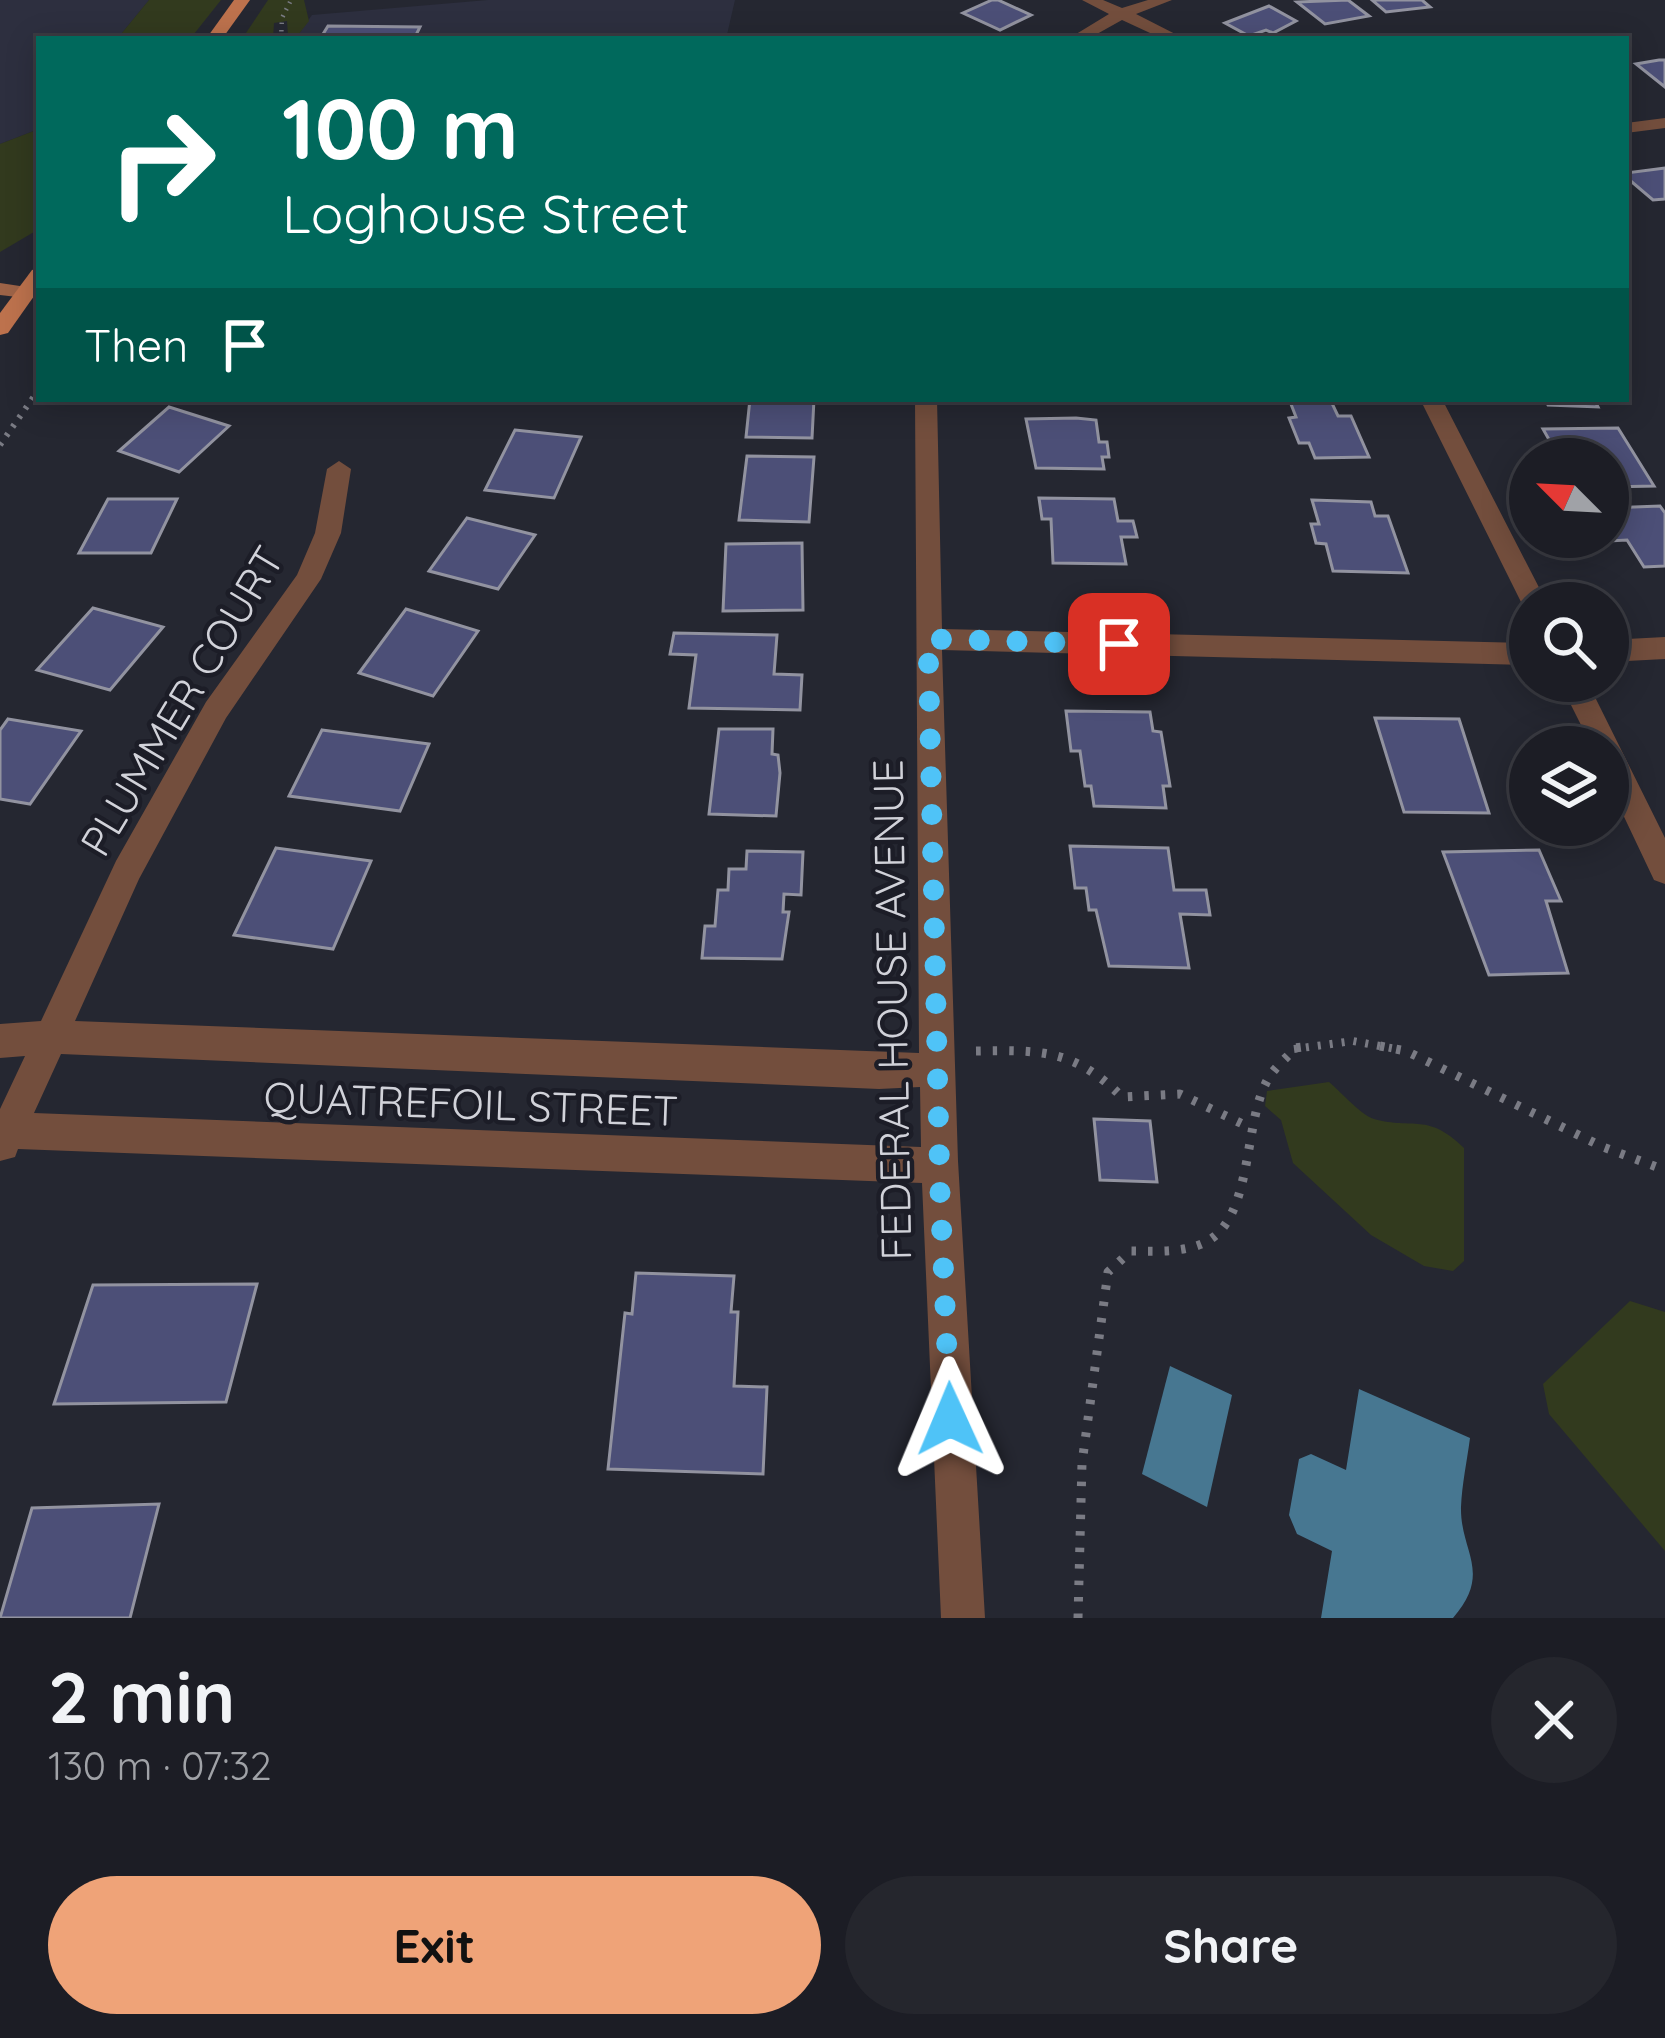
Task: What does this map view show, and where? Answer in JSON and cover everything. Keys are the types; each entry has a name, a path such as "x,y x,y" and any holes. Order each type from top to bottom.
{"main road":[{"path":"216,36 242,0"},
{"path":"0,328 32,283"}],"street":[{"path":"1090,0 1171,36"},
{"path":"1081,36 1121,14 1164,0"},
{"path":"1629,128 1665,123"},
{"path":"0,289 32,283"},
{"name":"FEDERAL HOUSE AVENUE","path":"926,402 939,1166 951,1379 950,1459 963,1618"},
{"path":"1433,402 1523,582"},
{"name":"PLUMMER COURT","path":"2,1137 127,872 216,710 308,579 328,533 339,469"},
{"path":"928,639 1509,653"},
{"path":"1629,650 1665,648"},
{"path":"1629,796 1665,870"},
{"name":"QUATREFOIL STREET","path":"0,1041 52,1037 879,1072 938,1061"},
{"name":"QUATREFOIL STREET","path":"2,1137 939,1166"}],"path":[{"path":"281,36 282,18 291,0"},
{"path":"0,445 36,393"},
{"path":"1078,1618 1082,1463 1108,1272 1131,1251 1174,1254 1212,1240 1242,1197 1251,1128 1266,1081 1295,1048 1353,1041 1406,1051 1603,1147 1665,1170"},
{"path":"938,1061 1030,1050 1080,1058 1122,1096 1180,1094 1251,1128"}],"shaded area":[{"path":"0,0 149,0 119,36 36,36 36,130 0,144"},
{"path":"488,0 735,0 727,36 297,36 312,15"}],"green space":[{"path":"149,0 221,0 192,36 119,36"},
{"path":"268,0 304,0 309,21 298,35 288,35 287,21 274,23 273,36 244,36"},
{"path":"36,130 36,231 0,252 0,144"},
{"path":"1329,1082 1369,1117 1430,1126 1464,1148 1464,1261 1453,1271 1424,1266 1371,1235 1293,1163 1281,1120 1265,1106 1267,1091"},
{"path":"1630,1301 1665,1312 1665,1551 1549,1414 1543,1384"}],"water":[{"path":"1170,1366 1232,1395 1207,1507 1142,1474"},
{"path":"1359,1389 1470,1438 1461,1507 1473,1575 1465,1602 1453,1618 1321,1618 1332,1551 1297,1534 1289,1515 1299,1459 1311,1454 1346,1470"}],"building":[{"path":"992,0 1031,15 1000,30 963,13"},
{"path":"1348,0 1369,16 1325,24 1297,2"},
{"path":"1372,0 1422,0 1430,7 1386,12"},
{"path":"1269,6 1296,21 1273,33 1266,30 1249,36 1225,23"},
{"path":"328,26 420,27 416,36 322,36"},
{"path":"1665,60 1665,87 1636,64"},
{"path":"1665,168 1665,199 1653,200 1629,180 1629,173"},
{"path":"750,402 814,402 812,438 746,437"},
{"path":"1290,402 1331,402 1338,416 1351,416 1369,457 1315,458 1309,443 1299,443 1289,418 1296,417"},
{"path":"1596,402 1598,407 1548,405"},
{"path":"169,407 229,426 179,472 119,451"},
{"path":"1026,419 1096,420 1099,442 1107,442 1109,457 1102,457 1104,469 1036,468"},
{"path":"1618,428 1624,438 1548,438 1543,429"},
{"path":"515,430 581,437 554,498 485,490"},
{"path":"1629,446 1654,486 1629,487"},
{"path":"747,456 814,457 809,522 739,520"},
{"path":"1039,498 1114,499 1118,521 1133,521 1137,537 1121,537 1126,564 1053,563 1051,519 1042,519"},
{"path":"108,499 177,499 151,553 79,553"},
{"path":"1312,500 1371,502 1375,516 1388,516 1408,573 1333,571 1326,544 1316,543 1311,524 1319,524"},
{"path":"1660,506 1665,513 1665,566 1644,567 1629,543 1629,507"},
{"path":"467,518 535,535 498,589 429,571"},
{"path":"802,543 803,610 723,611 726,544"},
{"path":"93,608 163,627 110,690 37,670"},
{"path":"406,609 478,631 433,696 359,673"},
{"path":"674,633 777,635 774,674 802,675 800,710 689,708 696,655 670,654"},
{"path":"1066,711 1150,712 1153,731 1161,732 1170,786 1163,786 1166,808 1094,806 1091,786 1085,786 1080,751 1071,751"},
{"path":"1375,718 1459,719 1489,813 1404,812"},
{"path":"8,719 81,731 30,804 0,799 0,730"},
{"path":"719,729 773,729 772,754 778,755 780,773 776,816 709,814"},
{"path":"322,730 429,744 400,811 289,796"},
{"path":"1070,846 1168,848 1174,890 1206,890 1210,915 1180,914 1189,968 1109,966 1096,910 1089,910 1086,888 1075,888"},
{"path":"276,848 371,861 333,949 234,935"},
{"path":"1539,850 1561,901 1546,901 1568,973 1489,975 1443,852"},
{"path":"747,851 803,852 801,895 784,894 783,912 789,912 782,959 702,958 705,926 715,926 718,890 728,890 729,869 746,869"},
{"path":"1094,1119 1150,1121 1157,1182 1100,1180"},
{"path":"636,1273 734,1276 731,1312 738,1312 734,1386 767,1387 763,1474 608,1469 625,1313 632,1314"},
{"path":"257,1284 226,1402 54,1404 93,1285"},
{"path":"159,1504 130,1618 0,1618 32,1508"}],"route":[{"path":"950,1419 928,639 1119,644"}]}
